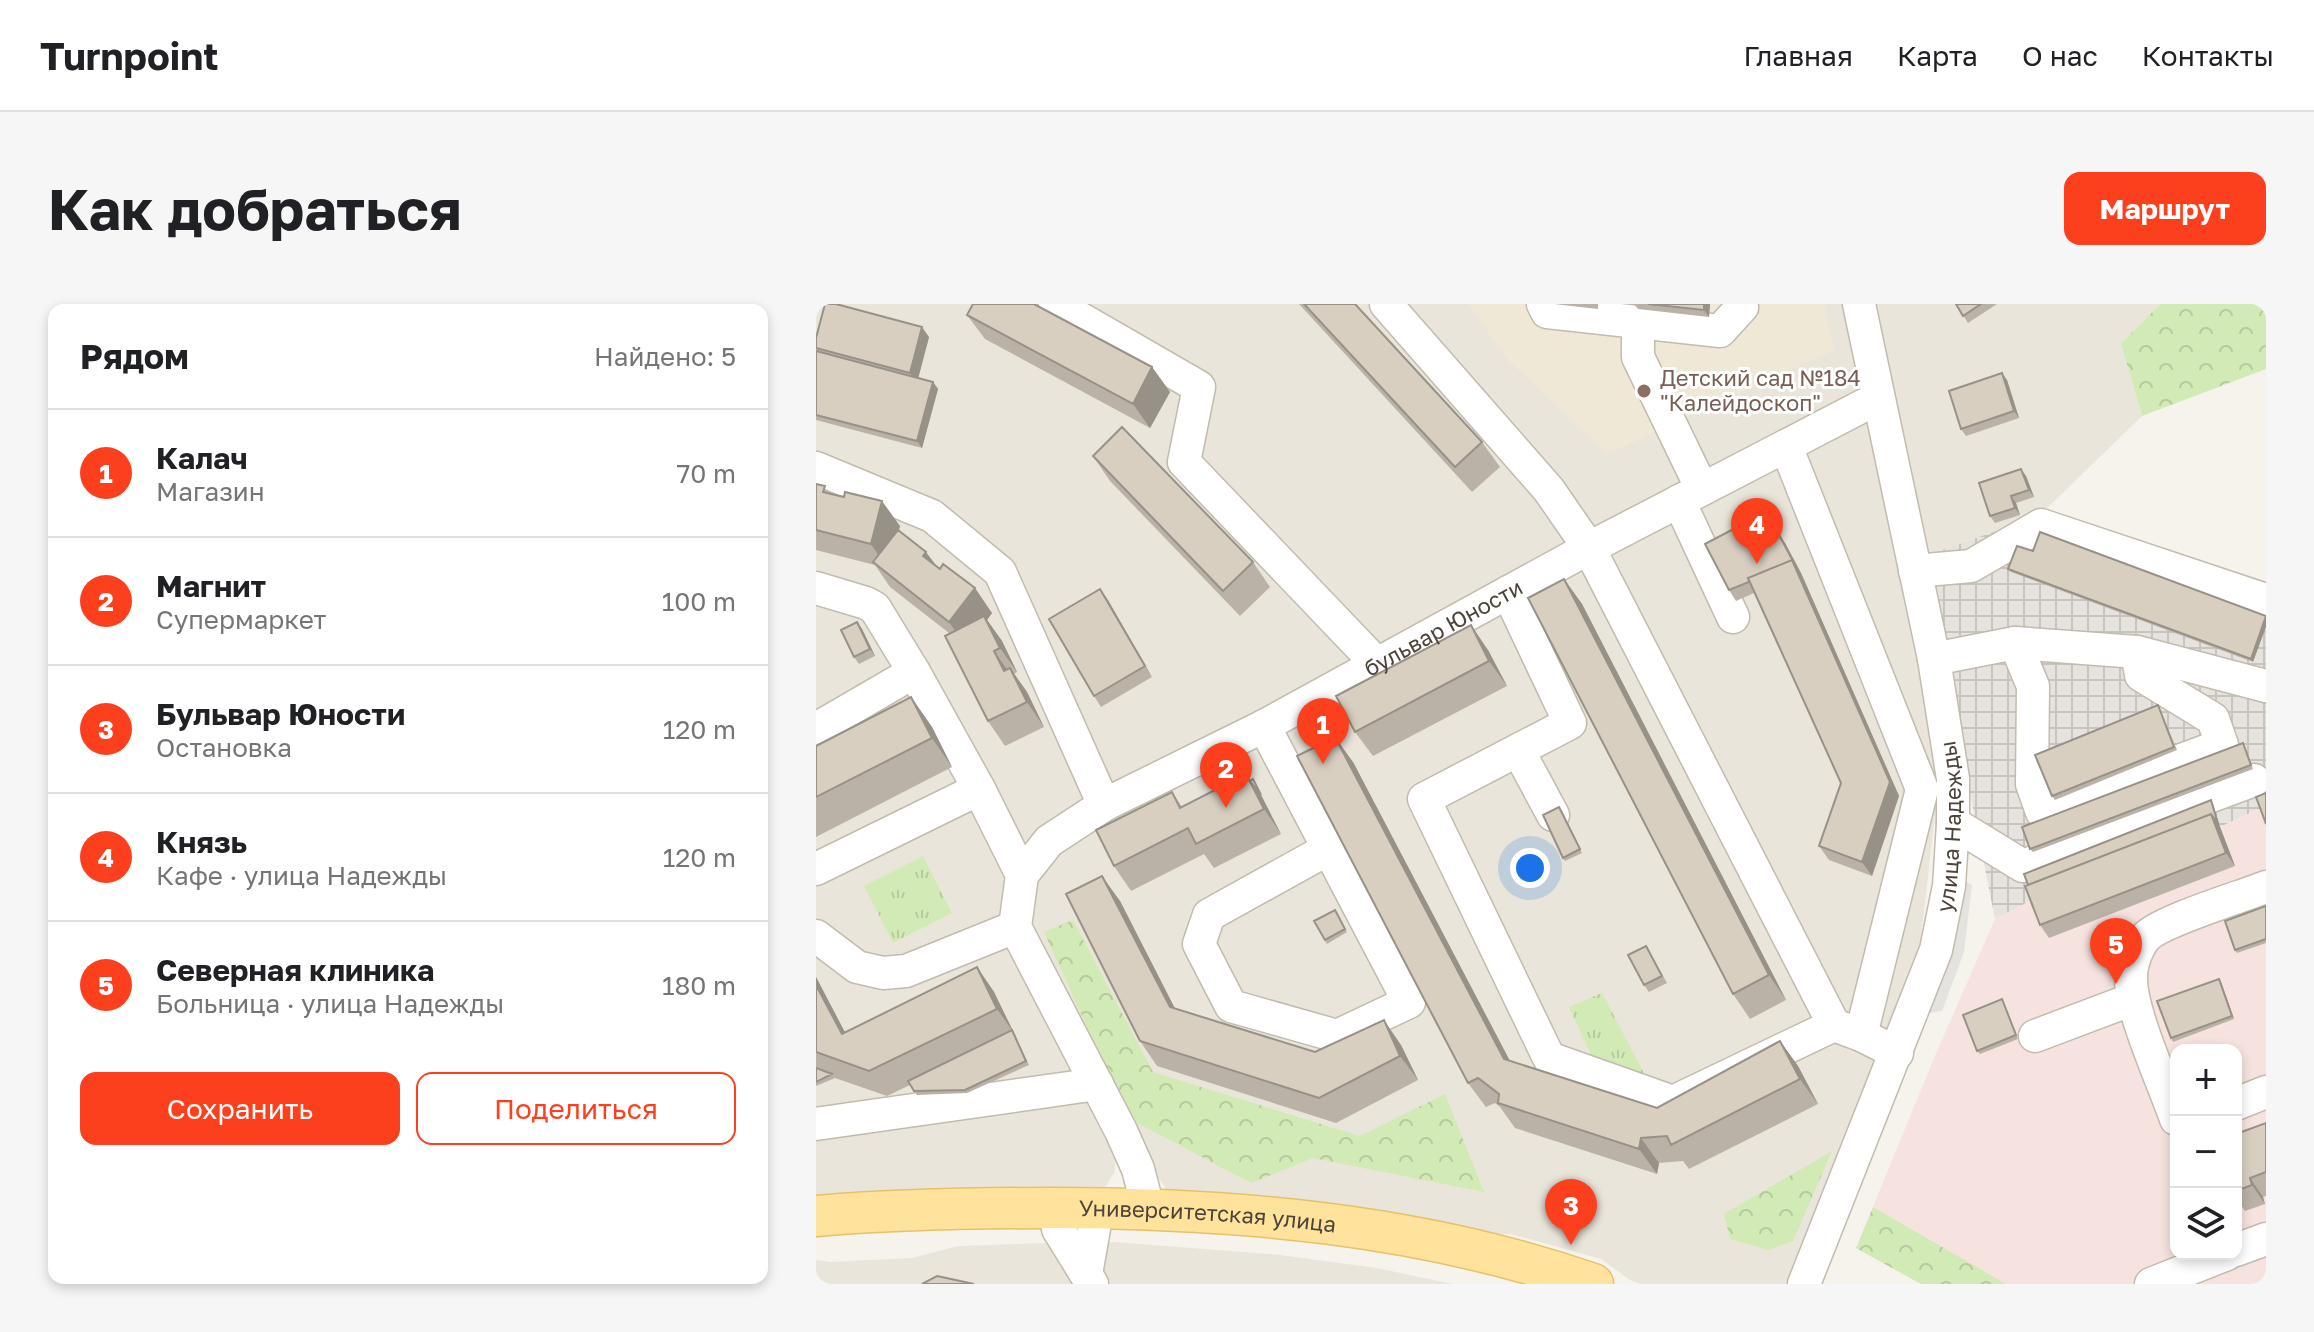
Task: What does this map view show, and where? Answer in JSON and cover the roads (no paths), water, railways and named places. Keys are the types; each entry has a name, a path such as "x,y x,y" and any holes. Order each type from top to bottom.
{"main road":[{"name":"Университетская улица","path":"816,1216 966,1207 1076,1218 1148,1220 1235,1213 1351,1227 1461,1247 1593,1284"},
{"name":"Университетская улица","path":"816,1241 993,1230 1076,1218"},
{"name":"Университетская улица","path":"1148,1220 1195,1233 1316,1245 1409,1259 1517,1284"}],"street":[{"path":"1055,304 1199,387 1184,462 1377,664"},
{"path":"1386,304 1549,490 1589,548 1848,1030 1897,1053"},
{"path":"1543,304 1547,312 1720,331 1742,307 1741,304"},
{"name":"улица Надежды","path":"1804,1284 1936,950 1949,886 1953,823 1953,779 1934,659 1859,304"},
{"path":"1638,322 1638,357 1691,495 1733,617"},
{"name":"бульвар Юности","path":"1022,875 1049,841 1104,805 1264,726 1589,548 1878,398"},
{"path":"1786,446 1922,789 1848,1030"},
{"path":"816,468 932,516 1000,572 1104,805"},
{"path":"1915,571 1971,566 2041,525 2266,600"},
{"path":"816,588 875,608 979,789 1022,875 1015,927 1138,1169 1148,1220"},
{"path":"1508,592 1570,723 1424,799 1549,1058 1673,1102 1848,1030"},
{"path":"2015,643 2033,686 2032,784 2042,812 2222,745 2213,719 2141,675 2137,652"},
{"path":"1934,659 2015,643 2137,652 2266,686"},
{"path":"816,729 914,672"},
{"path":"1264,726 1409,1002 1337,1036 1231,1006 1199,944 1209,915 1328,849"},
{"path":"1518,750 1553,815"},
{"path":"1953,823 2023,866 2254,780"},
{"path":"816,869 979,789"},
{"path":"2175,1116 2133,999 2131,976 2135,955 2147,937 2163,926 2266,887"},
{"path":"816,936 857,967 883,973 906,971 1015,927"},
{"path":"2035,1036 2133,999"},
{"path":"816,1124 1097,1084"},
{"path":"2242,1102 2266,1092"},
{"path":"1076,1218 1089,1279"},
{"path":"2242,1248 2266,1239"},
{"path":"2151,1284 2211,1260"}],"place":[{"name":"Детский сад №184 \"Калейдоскоп\"","path":"1644,391"},
{"name":"Князь","path":"1757,564"},
{"name":"Калач","path":"1323,764"},
{"name":"Магнит","path":"1226,808"},
{"name":"Северная клиника","path":"2116,984"},
{"name":"Бульвар Юности","path":"1571,1245"}]}
